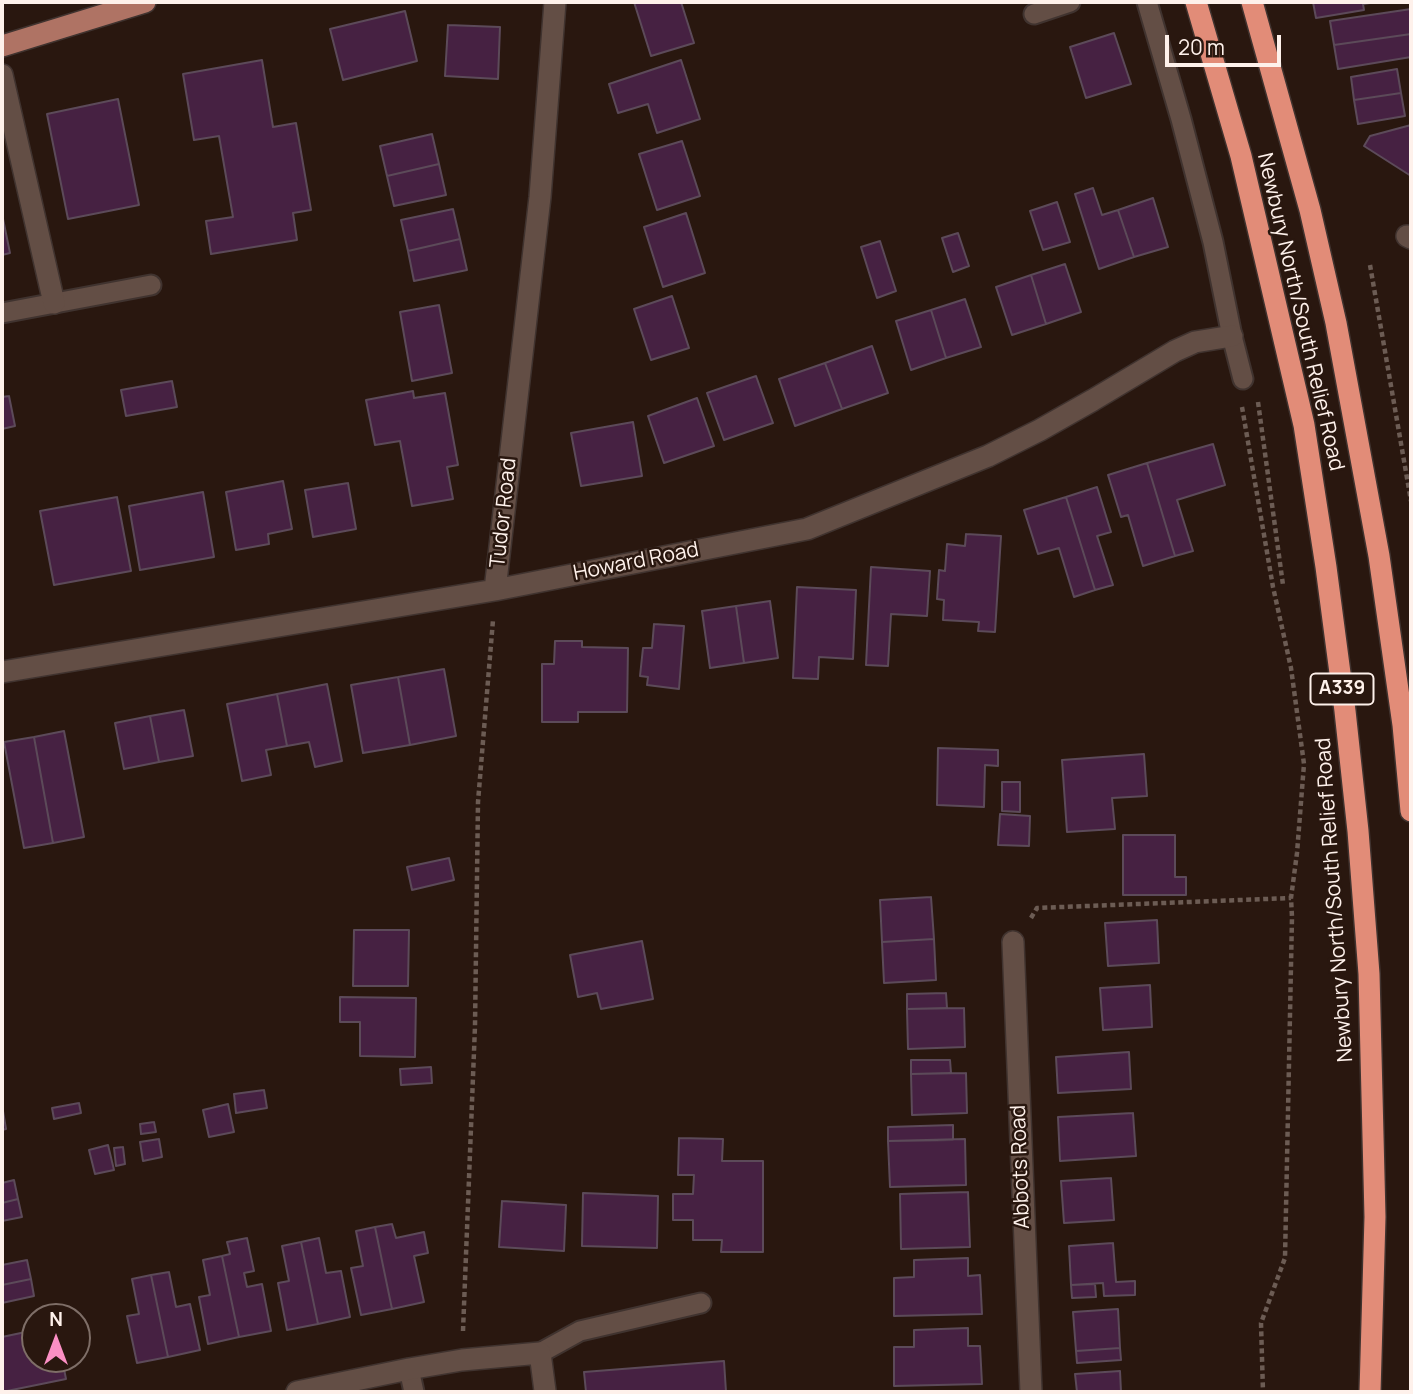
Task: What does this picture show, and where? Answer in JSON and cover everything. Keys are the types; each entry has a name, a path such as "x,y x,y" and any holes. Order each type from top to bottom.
{"highway":[{"name":"Newbury North/South Relief Road","path":"1196,2 1241,156 1304,425 1343,698 1358,831 1369,974 1376,1217 1370,1392"},
{"name":"Newbury North/South Relief Road","path":"1252,2 1310,210 1336,323 1379,556 1403,725 1411,811"}],"main road":[{"path":"2,46 145,2"}],"street":[{"name":"Tudor Road","path":"495,590 540,197 555,2"},
{"path":"2,75 54,303"},
{"name":"Howard Road","path":"2,672 495,590 807,528 988,456 1040,430 1175,351 1195,342 1232,336"},
{"name":"Abbots Road","path":"1013,942 1031,1392"},
{"path":"297,1392 462,1360 540,1353 545,1392"}],"lane":[{"path":"1034,15 1070,2"},
{"path":"1147,2 1207,218 1232,336 1247,389"},
{"path":"2,313 151,285"},
{"path":"540,1353 579,1332 701,1303"},
{"path":"409,1369 414,1392"}],"path":[{"path":"1370,265 1411,501"},
{"path":"1247,389 1283,585"},
{"path":"1247,389 1273,587 1291,668 1304,764 1297,853 1290,898 1292,931 1285,1258 1261,1323 1263,1392"},
{"name":"Tudor Road","path":"462,1360 475,1026 478,802 495,590"},
{"path":"1013,942 1037,908 1290,898"}],"building":[{"path":"634,2 681,2 694,43 651,56"},
{"path":"1313,2 1377,2 1363,4 1364,10 1316,18"},
{"path":"1411,9 1411,34 1334,45 1330,21"},
{"path":"405,11 417,61 343,80 330,29"},
{"path":"448,25 500,27 498,79 445,76"},
{"path":"1114,33 1131,84 1086,98 1070,47"},
{"path":"1411,34 1411,57 1338,69 1334,45"},
{"path":"262,60 273,127 296,123 311,210 293,213 297,240 211,254 206,221 233,217 219,136 194,140 183,74"},
{"path":"681,60 700,119 657,133 648,104 618,113 609,84"},
{"path":"1397,69 1401,93 1354,100 1351,77"},
{"path":"1401,93 1405,116 1358,124 1354,100"},
{"path":"118,99 139,205 68,219 47,114"},
{"path":"1411,125 1411,176 1364,146 1370,136"},
{"path":"432,134 439,164 387,176 380,146"},
{"path":"682,141 700,196 657,210 639,154"},
{"path":"439,164 446,195 394,206 387,176"},
{"path":"1093,188 1102,215 1118,210 1134,257 1099,269 1075,194"},
{"path":"1153,198 1168,247 1134,257 1118,210"},
{"path":"1057,202 1070,242 1043,250 1030,211"},
{"path":"453,209 460,239 408,251 401,220"},
{"path":"686,213 705,273 663,287 644,227"},
{"path":"2,214 10,253 2,255"},
{"path":"958,233 969,266 953,272 942,238"},
{"path":"460,239 467,270 414,281 408,251"},
{"path":"880,241 896,291 877,298 861,247"},
{"path":"1065,264 1081,312 1046,324 1031,275"},
{"path":"1031,275 1046,324 1012,335 996,287"},
{"path":"672,296 689,348 651,360 634,309"},
{"path":"965,299 981,347 946,358 931,310"},
{"path":"439,305 452,373 412,381 400,312"},
{"path":"931,310 946,358 911,370 896,321"},
{"path":"872,346 888,393 842,409 825,363"},
{"path":"825,363 842,409 795,426 779,379"},
{"path":"756,376 773,423 724,440 707,393"},
{"path":"172,381 177,407 126,416 121,390"},
{"path":"413,391 414,398 445,393 458,465 447,467 453,499 412,506 400,441 375,445 366,400"},
{"path":"9,396 15,426 2,429 2,397"},
{"path":"697,398 714,446 664,463 648,416"},
{"path":"633,422 642,476 581,486 571,433"},
{"path":"1213,444 1225,485 1177,500 1193,551 1175,556 1147,463"},
{"path":"1147,463 1175,556 1143,566 1128,515 1121,517 1108,475"},
{"path":"283,481 292,529 268,534 269,544 236,550 226,492"},
{"path":"348,483 356,529 313,537 305,490"},
{"path":"1097,487 1111,532 1097,536 1113,585 1095,590 1066,497"},
{"path":"203,492 214,557 140,570 129,506"},
{"path":"117,497 131,571 54,585 40,511"},
{"path":"1066,497 1095,590 1074,597 1059,548 1038,554 1024,510"},
{"path":"966,534 1001,536 995,632 978,631 979,622 943,620 944,600 937,599 939,570 945,571 947,544 965,546"},
{"path":"871,567 930,571 927,616 891,614 888,666 866,665"},
{"path":"797,587 856,590 853,659 819,657 818,679 793,678"},
{"path":"770,601 778,658 744,663 736,606"},
{"path":"736,606 744,663 710,668 702,611"},
{"path":"654,624 684,626 679,689 647,685 648,677 640,676 643,648 652,648"},
{"path":"555,641 582,641 582,647 628,648 627,712 578,712 578,722 542,722 542,664 554,664"},
{"path":"444,669 456,736 410,745 398,677"},
{"path":"398,677 410,745 363,753 351,685"},
{"path":"327,684 342,761 315,767 309,742 287,746 277,694"},
{"path":"277,694 287,746 266,750 271,775 242,781 227,704"},
{"path":"184,710 193,756 159,762 150,716"},
{"path":"150,716 159,762 124,769 115,723"},
{"path":"64,731 84,837 53,843 34,737"},
{"path":"34,737 53,843 24,848 4,742"},
{"path":"938,748 998,750 998,766 985,765 984,807 937,805"},
{"path":"1144,754 1147,796 1112,798 1115,829 1067,832 1062,760"},
{"path":"1002,782 1020,782 1020,812 1002,811"},
{"path":"1000,814 1030,816 1029,846 998,845"},
{"path":"1123,835 1175,835 1175,877 1186,877 1186,895 1123,895"},
{"path":"449,858 454,880 412,890 407,867"},
{"path":"931,897 934,939 882,942 880,900"},
{"path":"1157,920 1159,963 1108,966 1105,923"},
{"path":"354,930 409,930 408,986 353,986"},
{"path":"934,939 936,980 884,983 882,942"},
{"path":"642,941 653,999 601,1009 597,993 578,997 570,955"},
{"path":"1150,985 1152,1027 1103,1030 1100,988"},
{"path":"946,993 947,1008 907,1009 907,994"},
{"path":"340,997 416,998 415,1057 360,1056 360,1022 340,1022"},
{"path":"964,1008 965,1047 908,1049 907,1009"},
{"path":"1129,1052 1131,1089 1058,1093 1056,1057"},
{"path":"911,1060 950,1060 951,1073 911,1074"},
{"path":"431,1067 432,1083 401,1085 400,1069"},
{"path":"966,1073 967,1113 912,1115 911,1074"},
{"path":"264,1090 267,1108 236,1113 234,1094"},
{"path":"79,1103 81,1113 54,1119 52,1108"},
{"path":"228,1104 234,1132 209,1137 203,1110"},
{"path":"2,1112 6,1129 2,1130"},
{"path":"1133,1113 1136,1156 1060,1161 1058,1117"},
{"path":"154,1122 156,1132 141,1134 140,1124"},
{"path":"953,1125 953,1140 888,1141 888,1127"},
{"path":"679,1138 723,1139 722,1161 763,1161 763,1252 721,1252 722,1240 693,1240 693,1220 673,1220 673,1194 693,1194 694,1175 678,1175"},
{"path":"159,1139 162,1157 143,1161 140,1142"},
{"path":"965,1139 966,1185 890,1187 888,1141"},
{"path":"108,1145 114,1170 95,1174 89,1150"},
{"path":"123,1147 125,1164 116,1166 114,1148"},
{"path":"1111,1178 1114,1220 1064,1223 1061,1181"},
{"path":"14,1180 18,1199 2,1203 2,1183"},
{"path":"968,1192 970,1247 901,1249 900,1194"},
{"path":"583,1193 658,1196 657,1248 582,1246"},
{"path":"18,1199 22,1217 2,1221 2,1203"},
{"path":"502,1201 566,1205 564,1251 499,1247"},
{"path":"392,1224 396,1238 424,1232 428,1253 414,1256 424,1302 392,1309 375,1227"},
{"path":"375,1227 392,1309 361,1315 351,1268 363,1266 356,1231"},
{"path":"247,1238 254,1271 244,1273 247,1287 262,1284 271,1331 239,1337 222,1256 230,1254 227,1242"},
{"path":"319,1238 326,1273 341,1271 350,1317 318,1324 301,1242"},
{"path":"301,1242 318,1324 287,1330 278,1283 289,1281 282,1246"},
{"path":"1113,1243 1116,1282 1135,1281 1135,1295 1104,1296 1103,1283 1071,1285 1069,1246"},
{"path":"222,1256 239,1337 208,1344 199,1297 210,1295 203,1260"},
{"path":"968,1258 968,1276 980,1275 982,1314 894,1316 894,1278 914,1277 914,1260"},
{"path":"27,1260 31,1279 2,1285 2,1265"},
{"path":"169,1272 176,1307 190,1304 200,1350 168,1357 151,1275"},
{"path":"151,1275 168,1357 137,1363 127,1316 139,1314 132,1279"},
{"path":"31,1279 34,1296 2,1303 2,1285"},
{"path":"1095,1284 1096,1297 1072,1298 1071,1285"},
{"path":"1118,1309 1120,1348 1076,1351 1073,1312"},
{"path":"968,1328 968,1346 980,1346 982,1384 894,1386 894,1347 914,1347 914,1330"},
{"path":"21,1333 21,1373 65,1373 66,1379 2,1392 2,1337"},
{"path":"1120,1348 1121,1360 1077,1363 1076,1351"},
{"path":"724,1361 726,1392 586,1392 584,1372"},
{"path":"1120,1371 1121,1392 1077,1392 1075,1374"}]}
